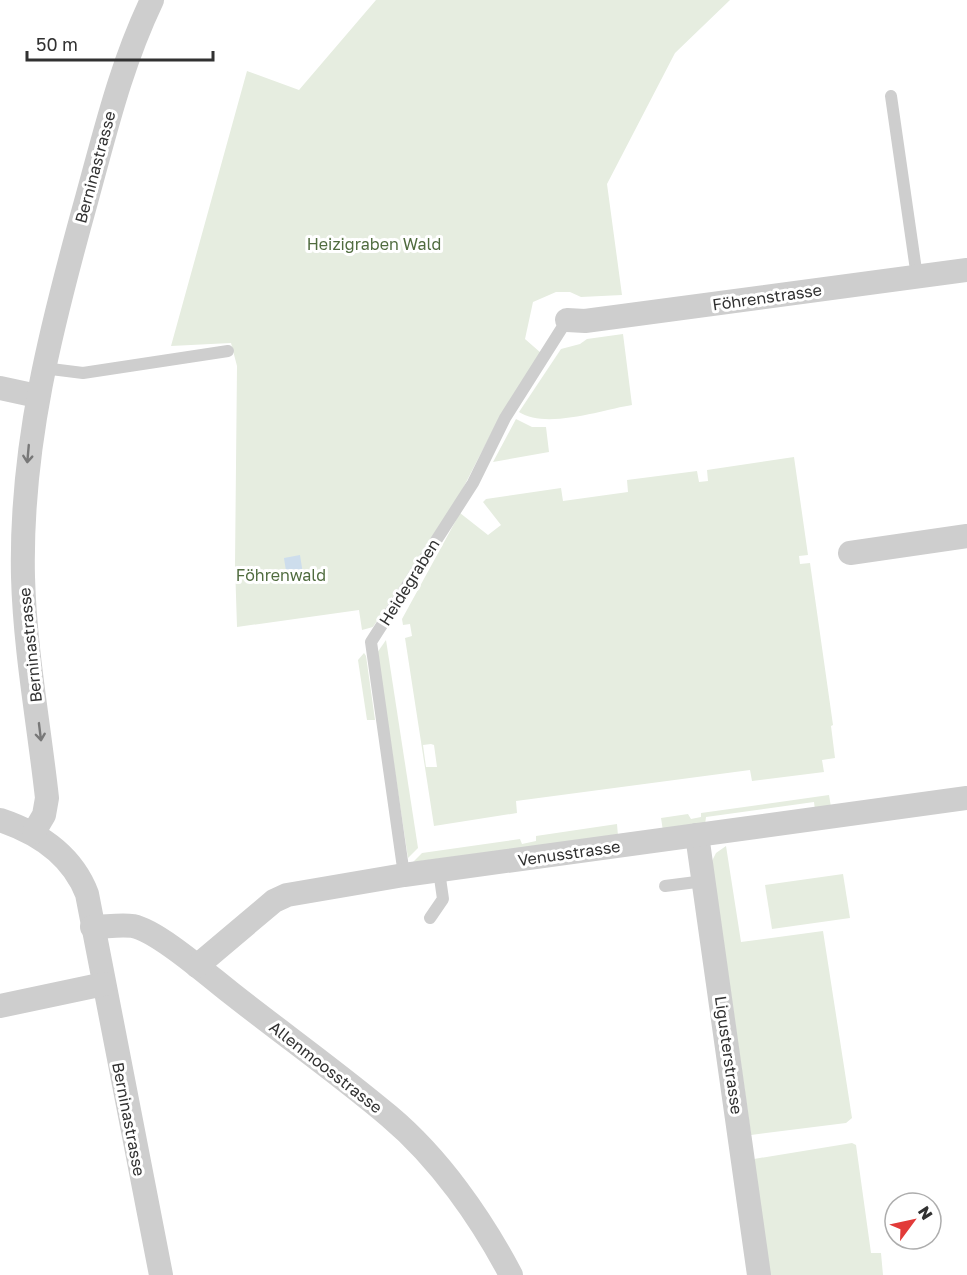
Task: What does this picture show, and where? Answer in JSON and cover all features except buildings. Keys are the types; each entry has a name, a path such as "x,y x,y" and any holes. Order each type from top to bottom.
{"street":[{"name":"Berninastrasse","path":"152,0 126,58 111,105 43,368 28,451 23,577 29,659 47,798 44,814 34,832 72,865 81,878 87,894 161,1275"},
{"name":"Föhrenstrasse","path":"567,320 585,321 967,270"},
{"path":"0,388 37,396"},
{"path":"850,553 967,536"},
{"name":"Venusstrasse","path":"197,966 274,901 286,894 967,798"},
{"path":"0,820 34,832"},
{"name":"Ligusterstrasse","path":"697,835 759,1275"},
{"name":"Allenmoosstrasse","path":"92,927 133,926 145,930 197,966 391,1118 442,1171 469,1206 492,1238 511,1275"},
{"path":"0,1006 104,984"}],"lane":[{"path":"891,96 917,277"},
{"name":"Heidegraben","path":"404,876 371,642 473,483 505,418 567,320"},
{"path":"43,368 83,373 228,351"},
{"path":"430,918 443,899 439,871"},
{"path":"665,886 704,881"}],"green space":[{"name":"Heizigraben Wald","path":"376,0 730,0 675,53 607,184 622,295 581,297 570,292 556,292 533,302 525,339 541,353 500,416 459,496 373,627 362,630 359,610 237,627 235,565 237,366 231,343 171,346 247,71 299,90"},
{"path":"623,334 632,405 560,419 530,417 519,412 561,349 580,344 587,339"},
{"path":"516,419 532,427 546,427 549,452 493,462"},
{"path":"794,457 808,555 799,556 800,564 810,563 833,725 831,726 835,758 822,760 824,772 752,781 750,770 516,801 517,813 434,826 405,638 412,636 410,624 403,625 402,619 460,513 488,535 501,525 483,502 486,499 561,488 563,501 628,492 627,480 697,471 699,482 708,481 707,470","holes":["423,745 434,745 437,767 426,767"]},
{"path":"386,640 418,848 408,858 377,653"},
{"path":"364,653 375,720 367,720 358,660"},
{"path":"829,795 831,807 815,810 814,802 706,817 705,825 663,831 661,818 688,814 691,819 701,817 701,813"},
{"path":"617,824 618,836 413,862 422,853 520,839 522,844 536,841 536,836"},
{"path":"726,846 741,942 823,931 852,1118 846,1123 751,1135 712,861 716,853"},
{"path":"843,874 850,918 772,929 765,885"},
{"path":"852,1143 856,1145 871,1253 881,1253 883,1275 770,1275 754,1159"}],"water":[{"path":"300,555 304,581 288,584 284,558"}],"park label":[{"name":"Föhrenwald","path":"281,575"}]}
